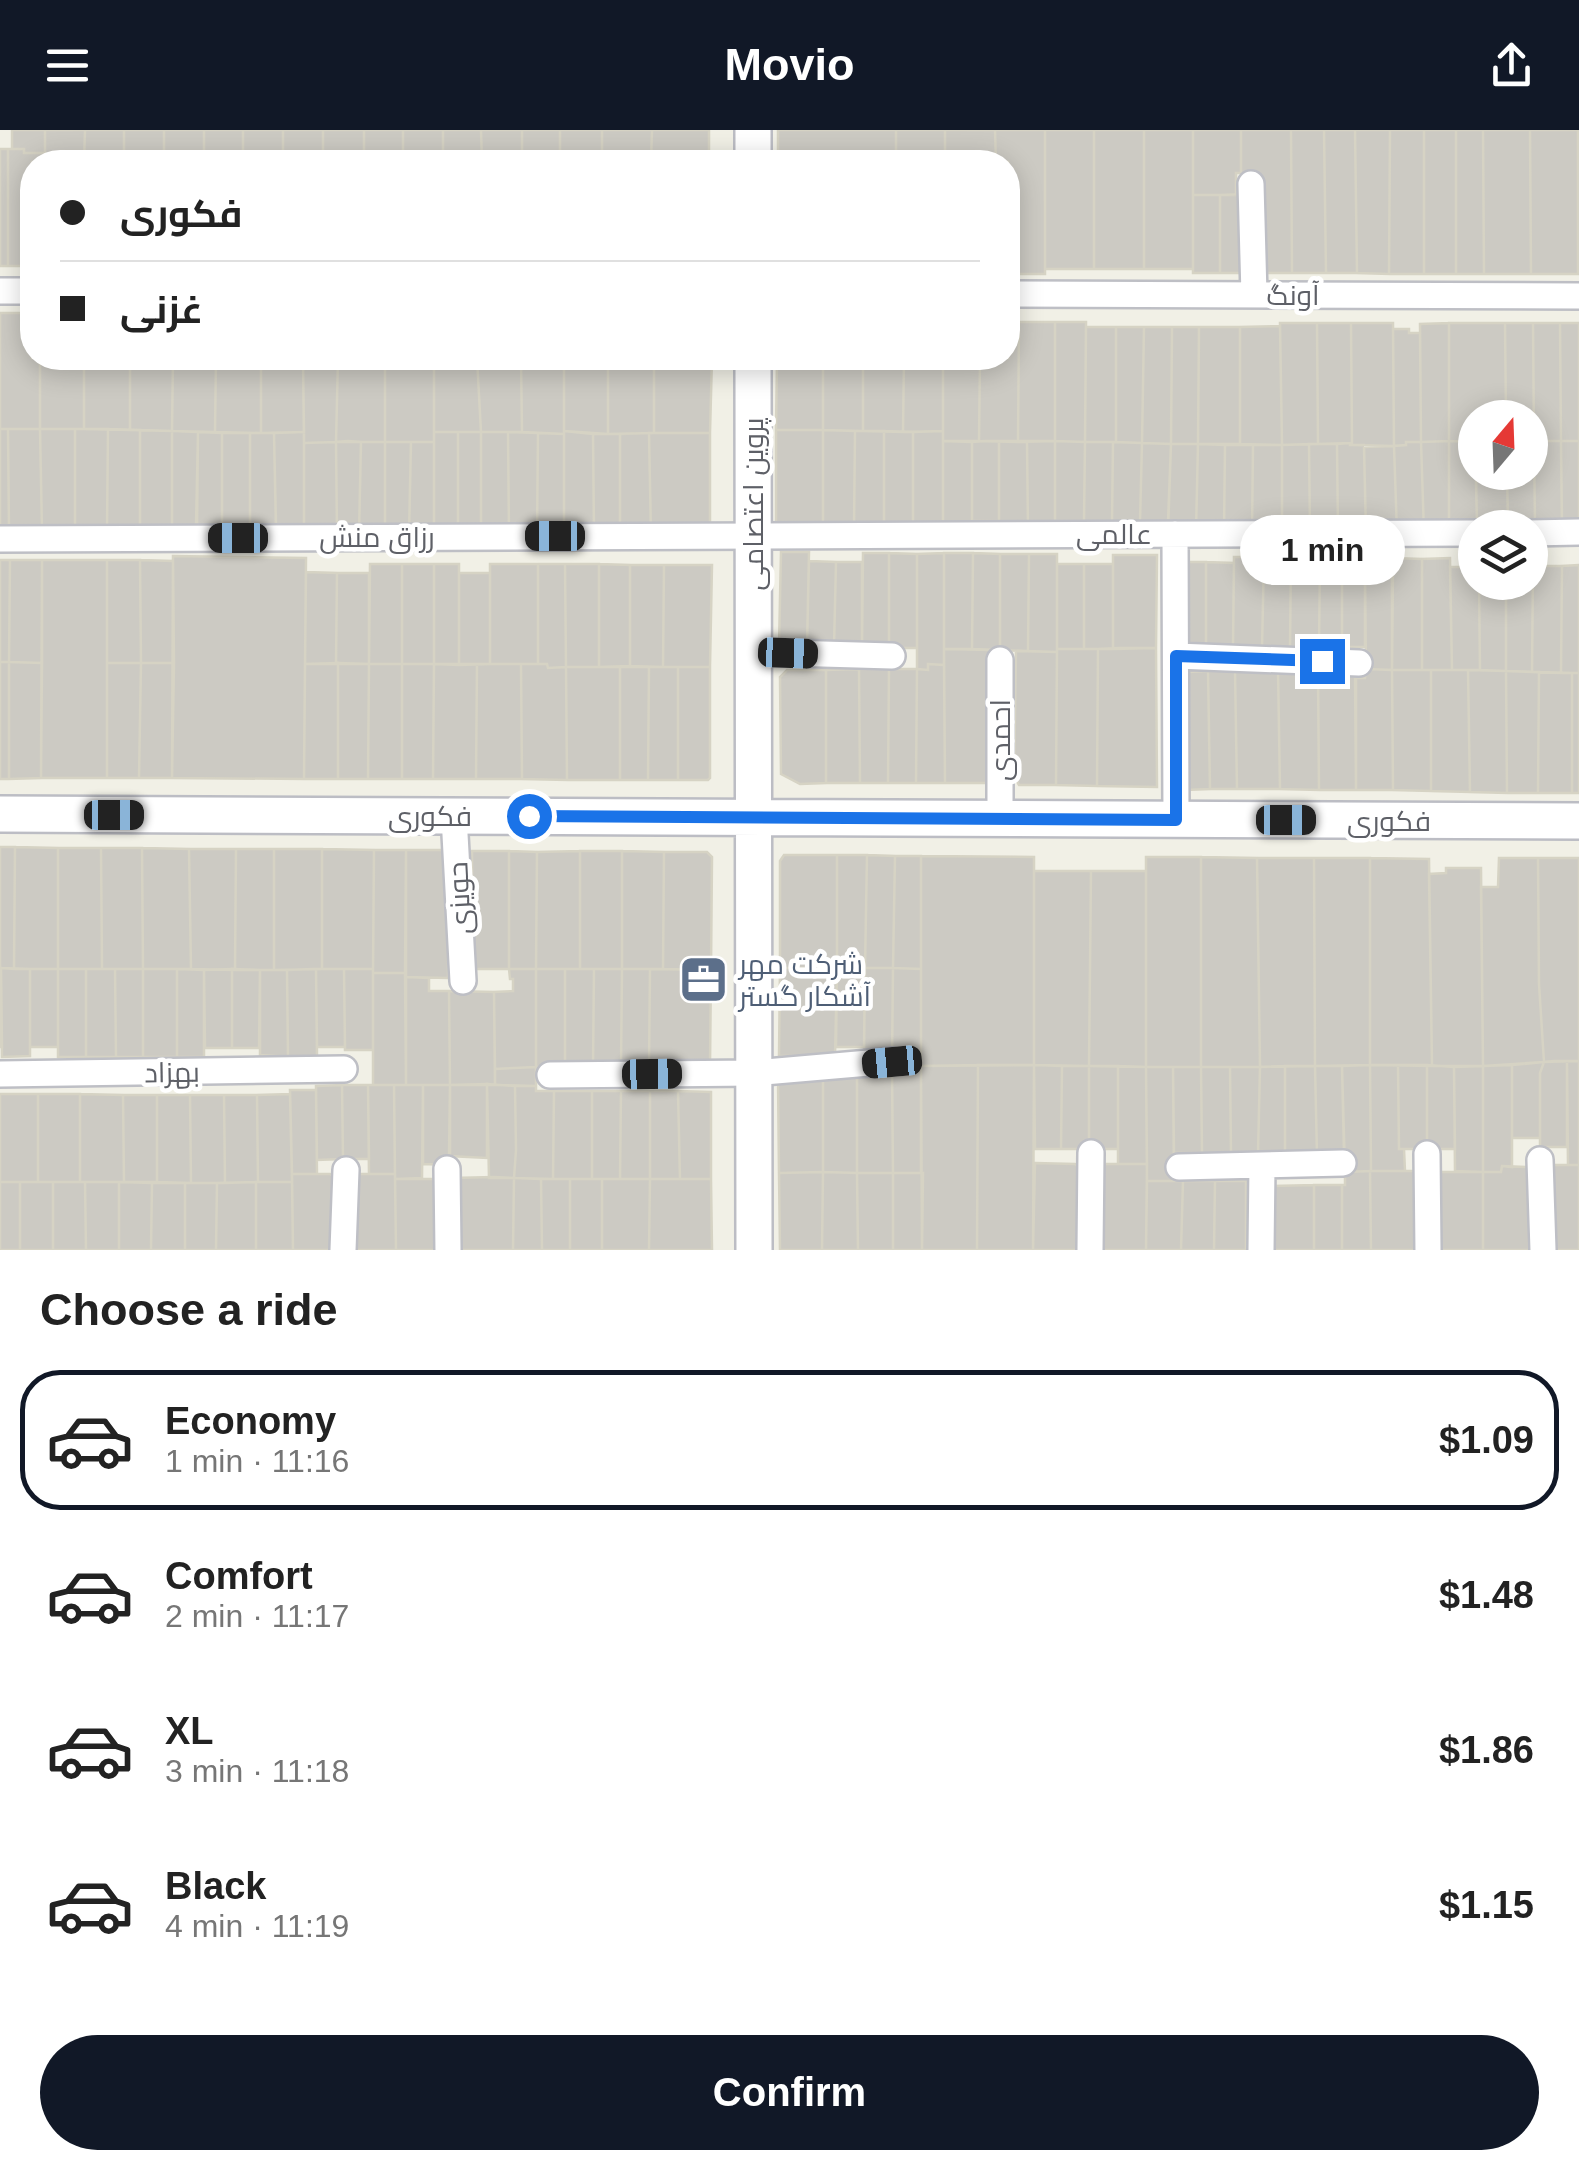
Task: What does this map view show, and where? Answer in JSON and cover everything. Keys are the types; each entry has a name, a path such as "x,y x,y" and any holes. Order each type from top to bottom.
{"street":[{"path":"1252,184 1254,295"},
{"name":"آونگ","path":"1020,294 1579,296"},
{"name":"پروین اعتصامی","path":"753,370 754,1250"},
{"path":"1548,533 1579,532"},
{"name":"عالمی","path":"754,536 1458,533"},
{"path":"1175,534 1176,820"},
{"name":"رزاق منش","path":"0,539 754,536"},
{"path":"753,652 892,656"},
{"path":"1176,656 1359,663"},
{"name":"احمدی","path":"1000,660 1000,819"},
{"name":"فکوری","path":"0,814 1579,821"},
{"name":"حویزی","path":"454,816 463,981"},
{"path":"550,1076 754,1073 892,1062"},
{"name":"بهزاد","path":"0,1074 344,1070"},
{"path":"1090,1154 1090,1250"},
{"path":"1426,1154 1428,1250"},
{"path":"1540,1160 1543,1250"},
{"path":"1179,1167 1343,1163"},
{"path":"1260,1250 1262,1166"},
{"path":"448,1169 448,1250"},
{"path":"343,1250 346,1170"}],"building":[{"path":"12,130 45,130 45,150 12,149"},
{"path":"45,130 85,130 84,150 45,150"},
{"path":"85,130 124,130 124,150 84,150"},
{"path":"124,130 164,130 164,150 124,150"},
{"path":"164,130 204,130 204,150 164,150"},
{"path":"204,130 243,130 243,150 204,150"},
{"path":"243,130 283,130 283,150 243,150"},
{"path":"283,130 323,130 323,150 283,150"},
{"path":"323,130 364,130 364,150 323,150"},
{"path":"364,130 403,130 403,150 364,150"},
{"path":"403,130 443,130 443,150 403,150"},
{"path":"443,130 481,130 482,150 443,150"},
{"path":"481,130 522,130 522,150 482,150"},
{"path":"522,130 560,130 560,150 522,150"},
{"path":"560,130 602,130 602,150 560,150"},
{"path":"602,130 652,130 651,150 602,150"},
{"path":"652,130 709,130 709,150 651,150"},
{"path":"778,130 896,130 896,150 778,150"},
{"path":"896,130 945,130 945,150 896,150"},
{"path":"945,130 995,130 996,150 945,150"},
{"path":"995,130 1045,130 1045,274 1020,274 1020,150 996,150"},
{"path":"1045,130 1094,130 1094,269 1045,269"},
{"path":"1094,130 1144,130 1144,269 1094,269"},
{"path":"1144,130 1193,130 1193,269 1144,269"},
{"path":"1193,130 1241,130 1241,173 1236,173 1236,195 1193,195"},
{"path":"1241,130 1291,130 1292,273 1260,273 1260,177 1241,173"},
{"path":"1291,130 1324,130 1326,273 1292,273"},
{"path":"1324,130 1355,130 1357,273 1326,273"},
{"path":"1355,130 1390,130 1389,274 1357,273"},
{"path":"1390,130 1424,130 1424,274 1389,274"},
{"path":"1424,130 1456,130 1456,274 1424,274"},
{"path":"1456,130 1483,130 1484,274 1456,274"},
{"path":"1483,130 1530,130 1531,274 1484,274"},
{"path":"1530,130 1578,130 1578,274 1531,274"},
{"path":"1579,130 1579,274 1578,203"},
{"path":"0,149 8,149 8,266 0,266"},
{"path":"8,149 24,149 20,150 20,266 8,266"},
{"path":"1248,194 1248,273 1220,273 1220,195"},
{"path":"1193,195 1220,195 1220,273 1193,273"},
{"path":"0,313 20,313 20,370 40,370 40,429 0,429"},
{"path":"1020,322 1055,322 1055,441 1018,442"},
{"path":"1055,322 1086,322 1085,442 1055,441"},
{"path":"1280,323 1317,323 1318,444 1282,445"},
{"path":"1317,323 1351,323 1352,445 1318,444"},
{"path":"1351,323 1393,323 1394,446 1352,445"},
{"path":"1449,323 1449,441 1421,442 1420,324"},
{"path":"1449,323 1505,323 1506,400 1458,400 1458,441 1449,441"},
{"path":"1505,323 1533,323 1534,400 1506,400"},
{"path":"1533,323 1560,323 1561,441 1548,441 1548,400 1534,400"},
{"path":"1560,323 1579,323 1579,441 1561,441"},
{"path":"1280,326 1282,445 1240,444 1240,327"},
{"path":"1086,327 1116,327 1116,442 1085,442"},
{"path":"1116,327 1144,327 1142,443 1116,442"},
{"path":"1144,327 1172,327 1171,444 1142,443"},
{"path":"1172,327 1199,327 1198,444 1171,444"},
{"path":"1199,327 1240,327 1240,444 1198,444"},
{"path":"1393,329 1420,333 1421,442 1394,446"},
{"path":"40,370 84,370 84,429 40,429"},
{"path":"84,370 130,370 130,430 84,429"},
{"path":"130,370 173,370 172,431 130,430"},
{"path":"173,370 216,370 215,432 172,431"},
{"path":"216,370 261,370 261,433 215,432"},
{"path":"261,370 303,370 304,432 261,433"},
{"path":"303,370 338,370 336,442 304,443"},
{"path":"338,370 385,370 385,442 336,442"},
{"path":"385,370 434,370 434,442 385,442"},
{"path":"434,370 478,370 481,432 434,432"},
{"path":"478,370 521,370 522,432 481,432"},
{"path":"521,370 564,370 564,434 522,432"},
{"path":"564,370 608,370 608,434 564,431"},
{"path":"608,370 654,370 654,433 608,434"},
{"path":"654,370 712,370 710,433 654,433"},
{"path":"777,370 823,370 823,430 776,430"},
{"path":"823,370 863,370 863,431 823,430"},
{"path":"863,370 904,370 903,432 863,431"},
{"path":"904,370 943,370 943,431 903,432"},
{"path":"943,370 980,370 979,441 943,441"},
{"path":"980,370 1019,370 1018,442 979,441"},
{"path":"0,429 8,429 9,531 0,531"},
{"path":"8,429 40,429 42,531 9,531"},
{"path":"40,429 75,429 75,531 42,531"},
{"path":"75,429 108,429 107,531 75,531"},
{"path":"108,429 140,430 140,531 107,531"},
{"path":"140,430 172,431 172,530 140,531"},
{"path":"776,430 823,430 823,529 776,529"},
{"path":"823,430 855,431 854,529 823,529"},
{"path":"172,431 198,432 197,530 172,530"},
{"path":"564,431 593,434 594,535 564,535"},
{"path":"855,431 884,431 884,529 854,529"},
{"path":"884,431 913,432 913,530 884,529"},
{"path":"943,431 943,530 913,530 913,432"},
{"path":"198,432 222,433 222,525 196,526"},
{"path":"304,432 304,533 276,533 274,433"},
{"path":"434,432 458,432 458,535 434,535"},
{"path":"458,432 481,432 481,535 458,535"},
{"path":"481,432 508,432 509,535 481,535"},
{"path":"508,432 538,433 537,535 509,535"},
{"path":"222,433 250,433 250,529 222,530"},
{"path":"250,433 274,433 276,525 250,525"},
{"path":"538,433 564,434 564,535 537,535"},
{"path":"649,433 651,535 620,535 620,434"},
{"path":"649,433 710,433 710,535 651,535"},
{"path":"593,434 620,434 620,530 594,531"},
{"path":"943,441 972,442 972,530 943,530"},
{"path":"999,441 999,521 972,521 972,442"},
{"path":"999,441 1027,441 1028,531 999,531"},
{"path":"1027,441 1055,441 1055,531 1028,531"},
{"path":"1055,441 1085,442 1084,521 1055,521"},
{"path":"1449,441 1449,532 1424,533 1421,442"},
{"path":"1449,441 1458,441 1458,490 1476,490 1477,510 1458,510 1458,525 1449,525"},
{"path":"1548,441 1561,441 1562,525 1548,525 1548,510 1535,510 1535,490 1548,490"},
{"path":"1561,441 1579,441 1579,534 1562,534"},
{"path":"336,442 361,442 359,535 337,534"},
{"path":"336,442 337,534 304,533 304,443"},
{"path":"361,442 385,442 385,535 359,535"},
{"path":"385,442 411,442 409,535 385,535"},
{"path":"411,442 434,442 434,535 409,535"},
{"path":"1085,442 1113,442 1112,522 1084,521"},
{"path":"1113,442 1142,443 1140,522 1112,522"},
{"path":"1421,442 1424,533 1397,533 1394,446"},
{"path":"1142,443 1171,444 1168,522 1140,522"},
{"path":"1171,444 1198,444 1196,532 1168,532"},
{"path":"1198,444 1225,445 1224,532 1196,532"},
{"path":"1309,444 1310,533 1282,533 1282,445"},
{"path":"1309,444 1337,444 1338,533 1310,533"},
{"path":"1337,444 1364,445 1366,533 1338,533"},
{"path":"1225,445 1253,445 1252,533 1224,532"},
{"path":"1253,445 1282,445 1282,533 1252,533"},
{"path":"1394,446 1397,533 1366,533 1364,447"},
{"path":"1476,490 1507,490 1508,510 1477,510"},
{"path":"1507,490 1535,490 1535,510 1508,510"},
{"path":"781,552 809,552 807,646 779,646"},
{"path":"863,553 889,553 889,648 862,647"},
{"path":"889,553 917,554 917,648 889,648"},
{"path":"944,553 944,665 928,664 928,670 917,669 917,554"},
{"path":"944,553 973,553 972,649 944,649"},
{"path":"973,553 1000,554 1000,650 972,649"},
{"path":"1000,554 1029,554 1028,651 1000,650"},
{"path":"1029,554 1057,554 1057,652 1028,651"},
{"path":"1113,555 1157,555 1156,648 1113,649"},
{"path":"173,556 306,558 304,779 172,778"},
{"path":"1234,557 1264,557 1262,647 1233,646"},
{"path":"1264,557 1291,558 1290,647 1262,647"},
{"path":"1291,558 1320,559 1319,647 1290,647"},
{"path":"1392,558 1422,559 1422,670 1392,670"},
{"path":"1450,558 1452,670 1422,670 1422,559"},
{"path":"1320,559 1342,559 1342,647 1319,647"},
{"path":"1342,559 1365,559 1365,647 1342,647"},
{"path":"0,560 10,560 9,662 0,662"},
{"path":"10,560 42,560 42,663 9,662"},
{"path":"42,560 107,560 107,778 41,778"},
{"path":"107,560 140,560 141,663 107,663"},
{"path":"140,560 173,561 174,663 141,663"},
{"path":"809,561 836,562 834,646 807,646"},
{"path":"836,562 862,562 862,647 834,646"},
{"path":"1183,562 1206,562 1206,646 1182,646"},
{"path":"1206,562 1234,563 1233,646 1206,646"},
{"path":"370,564 402,564 402,664 369,664"},
{"path":"402,564 434,564 434,664 402,664"},
{"path":"434,564 459,564 459,665 434,664"},
{"path":"490,564 538,564 538,664 490,664"},
{"path":"538,564 565,564 566,667 538,664"},
{"path":"565,564 599,564 599,667 566,667"},
{"path":"599,564 630,565 630,666 599,667"},
{"path":"1057,564 1084,564 1084,649 1057,649"},
{"path":"1084,564 1113,564 1113,649 1084,649"},
{"path":"630,565 664,565 663,667 630,666"},
{"path":"664,565 712,565 710,667 663,667"},
{"path":"1579,565 1579,673 1561,673 1562,566"},
{"path":"1548,566 1562,566 1561,673 1532,672 1533,600 1548,600"},
{"path":"1450,567 1458,567 1458,600 1479,600 1480,670 1452,670"},
{"path":"1365,569 1393,569 1392,670 1366,669"},
{"path":"306,572 337,573 336,664 305,664"},
{"path":"337,573 369,573 369,664 336,664"},
{"path":"459,573 490,573 490,664 459,665"},
{"path":"1479,600 1506,600 1506,671 1480,670"},
{"path":"1506,600 1533,600 1532,672 1506,671"},
{"path":"1156,648 1157,787 1097,786 1098,649"},
{"path":"944,649 991,650 991,783 945,783"},
{"path":"1057,649 1098,649 1097,786 1056,785"},
{"path":"1016,651 1057,652 1056,785 1019,785 1014,776"},
{"path":"0,662 9,662 9,779 0,779"},
{"path":"9,662 42,663 41,778 9,779"},
{"path":"107,663 141,663 139,778 107,778"},
{"path":"141,663 174,663 172,778 139,778"},
{"path":"338,663 338,779 304,779 305,664"},
{"path":"338,663 369,664 368,779 338,779"},
{"path":"369,664 402,664 402,779 368,779"},
{"path":"402,664 434,664 433,779 402,779"},
{"path":"434,664 477,664 476,779 433,779"},
{"path":"477,664 521,664 522,779 476,779"},
{"path":"521,664 566,667 567,780 522,779"},
{"path":"928,664 944,665 945,783 916,783 917,669 928,670"},
{"path":"566,667 620,667 620,780 567,780"},
{"path":"620,667 649,667 648,780 620,780"},
{"path":"649,667 678,667 678,780 648,780"},
{"path":"678,667 710,667 708,780 678,780"},
{"path":"1318,668 1319,790 1280,789 1278,669"},
{"path":"859,669 860,783 826,783 826,670"},
{"path":"859,669 889,669 888,783 860,783"},
{"path":"889,669 917,669 916,783 888,783"},
{"path":"1278,669 1280,789 1237,789 1235,671"},
{"path":"1366,669 1392,670 1393,790 1356,790 1356,678 1365,678"},
{"path":"787,670 826,670 826,783 800,784 781,774 780,677"},
{"path":"1392,670 1431,670 1431,791 1393,790"},
{"path":"1431,670 1468,670 1470,792 1431,791"},
{"path":"1468,670 1506,671 1507,793 1470,792"},
{"path":"1208,671 1210,789 1185,790 1183,676"},
{"path":"1208,671 1235,671 1237,789 1210,789"},
{"path":"1506,671 1539,672 1538,793 1507,793"},
{"path":"1539,672 1572,673 1572,793 1538,793"},
{"path":"1572,673 1579,673 1579,793 1572,793"},
{"path":"1318,675 1355,675 1356,790 1319,790"},
{"path":"0,847 15,847 14,969 0,968"},
{"path":"15,847 58,848 58,969 14,969"},
{"path":"58,848 101,848 102,969 58,969"},
{"path":"101,848 142,848 143,969 102,969"},
{"path":"142,848 189,849 191,969 143,969"},
{"path":"189,849 236,849 235,970 191,969"},
{"path":"236,849 274,849 274,970 235,970"},
{"path":"274,849 322,849 322,969 274,970"},
{"path":"322,849 374,850 373,969 322,969"},
{"path":"374,850 406,850 405,973 373,973"},
{"path":"406,850 449,850 448,978 406,977"},
{"path":"472,851 509,851 509,969 472,969"},
{"path":"509,851 537,852 536,969 509,969"},
{"path":"580,851 580,969 536,969 537,852"},
{"path":"580,851 622,851 622,969 580,969"},
{"path":"622,851 664,852 663,969 622,969"},
{"path":"664,852 707,852 712,857 711,970 663,969"},
{"path":"784,855 837,855 837,968 780,968 780,861"},
{"path":"837,855 867,855 865,968 837,968"},
{"path":"867,855 895,856 893,968 865,968"},
{"path":"895,856 921,856 921,969 893,968"},
{"path":"921,856 1034,857 1034,1065 921,1066"},
{"path":"1146,857 1201,857 1201,1067 1146,1067"},
{"path":"1201,857 1257,858 1260,1067 1201,1067"},
{"path":"1257,858 1314,858 1315,1066 1260,1067"},
{"path":"1314,858 1370,858 1370,1065 1315,1066"},
{"path":"1370,858 1429,859 1432,1066 1370,1065"},
{"path":"1499,858 1538,858 1544,1062 1483,1066 1481,887 1498,887"},
{"path":"1538,858 1579,858 1579,1061 1544,1062"},
{"path":"1446,868 1481,868 1483,1066 1432,1066 1429,874 1446,873"},
{"path":"1034,871 1091,871 1089,1066 1034,1065"},
{"path":"1091,871 1146,871 1146,1067 1089,1066"},
{"path":"1,968 2,1047 0,1047"},
{"path":"1,968 30,969 30,1056 2,1057"},
{"path":"780,968 837,968 835,1056 779,1056"},
{"path":"837,968 865,968 864,1047 836,1047"},
{"path":"865,968 893,968 892,1057 864,1057"},
{"path":"893,968 921,969 921,1066 892,1066"},
{"path":"30,969 58,969 58,1047 30,1047"},
{"path":"58,969 86,969 86,1057 58,1057"},
{"path":"86,969 115,969 116,1057 86,1057"},
{"path":"115,969 143,969 143,1057 116,1057"},
{"path":"143,969 177,969 177,1057 143,1057"},
{"path":"177,969 204,970 204,1057 177,1057"},
{"path":"232,969 232,1048 205,1048 204,970"},
{"path":"232,969 260,970 259,1048 232,1048"},
{"path":"316,969 317,1056 288,1057 287,970"},
{"path":"316,969 344,969 345,1047 317,1047"},
{"path":"344,969 373,969 373,1050 345,1050"},
{"path":"509,969 536,969 536,1067 495,1069 494,992 513,991"},
{"path":"536,969 565,969 565,1067 536,1067"},
{"path":"565,969 594,969 593,1067 565,1067"},
{"path":"594,969 622,969 621,1067 593,1067"},
{"path":"622,969 650,969 649,1066 621,1067"},
{"path":"650,969 711,970 710,1065 649,1066"},
{"path":"260,970 287,970 288,1057 260,1055"},
{"path":"373,973 405,973 406,1085 373,1085"},
{"path":"406,977 429,978 429,991 449,991 450,1085 406,1085"},
{"path":"449,991 494,992 495,1085 450,1085"},
{"path":"1567,1061 1567,1147 1540,1147 1540,1073 1544,1062"},
{"path":"1567,1061 1579,1061 1579,1165 1568,1165"},
{"path":"1544,1062 1540,1073 1540,1138 1512,1138 1512,1065"},
{"path":"978,1065 977,1250 922,1250 921,1066"},
{"path":"978,1065 1034,1065 1033,1250 977,1250"},
{"path":"1034,1065 1062,1066 1061,1149 1035,1149"},
{"path":"1370,1065 1371,1171 1345,1172 1342,1066"},
{"path":"1370,1065 1398,1065 1399,1149 1404,1149 1405,1171 1371,1171"},
{"path":"1398,1065 1427,1065 1427,1149 1399,1149"},
{"path":"1427,1065 1454,1067 1455,1149 1427,1149"},
{"path":"1512,1065 1512,1167 1502,1166 1501,1172 1483,1172 1483,1066"},
{"path":"892,1066 921,1066 921,1173 893,1173"},
{"path":"1062,1066 1089,1066 1089,1149 1061,1149"},
{"path":"1089,1066 1118,1066 1118,1149 1089,1149"},
{"path":"1118,1066 1146,1067 1147,1164 1118,1164"},
{"path":"1285,1066 1285,1155 1258,1154 1260,1067"},
{"path":"1285,1066 1315,1066 1317,1155 1285,1155"},
{"path":"1315,1066 1342,1066 1344,1155 1317,1155"},
{"path":"1483,1066 1483,1172 1455,1171 1454,1067"},
{"path":"536,1067 536,1086 495,1085 495,1069"},
{"path":"1146,1067 1173,1067 1174,1181 1147,1181"},
{"path":"1173,1067 1201,1067 1202,1153 1174,1153"},
{"path":"1201,1067 1230,1067 1231,1153 1202,1153"},
{"path":"1230,1067 1260,1067 1258,1154 1231,1153"},
{"path":"859,1076 892,1076 893,1173 857,1173"},
{"path":"857,1077 857,1173 823,1172 823,1078"},
{"path":"778,1078 823,1078 823,1172 779,1173"},
{"path":"487,1084 487,1158 449,1156 450,1085"},
{"path":"487,1084 515,1086 514,1178 489,1178"},
{"path":"342,1085 343,1159 317,1160 316,1086"},
{"path":"342,1085 368,1085 369,1159 343,1159"},
{"path":"368,1085 394,1085 395,1174 369,1174"},
{"path":"394,1085 423,1085 422,1178 395,1179"},
{"path":"423,1085 450,1085 450,1165 423,1164"},
{"path":"515,1086 554,1091 553,1179 514,1178"},
{"path":"290,1090 316,1090 317,1174 292,1174"},
{"path":"554,1091 592,1091 592,1179 553,1179"},
{"path":"592,1091 621,1091 620,1179 592,1179"},
{"path":"621,1091 650,1091 650,1179 620,1179"},
{"path":"650,1091 678,1091 680,1179 650,1179"},
{"path":"678,1091 711,1092 711,1179 680,1179"},
{"path":"0,1094 38,1094 38,1182 0,1182"},
{"path":"38,1094 80,1094 80,1182 38,1182"},
{"path":"80,1094 123,1095 124,1182 80,1182"},
{"path":"290,1094 292,1182 258,1182 257,1095"},
{"path":"123,1095 157,1095 157,1182 124,1182"},
{"path":"157,1095 190,1095 191,1183 157,1182"},
{"path":"190,1095 224,1095 225,1183 191,1183"},
{"path":"224,1095 257,1095 258,1182 225,1183"},
{"path":"1035,1163 1079,1167 1083,1250 1033,1250"},
{"path":"1102,1164 1147,1164 1146,1250 1098,1250"},
{"path":"1549,1165 1579,1165 1579,1250 1549,1250"},
{"path":"1502,1166 1529,1167 1529,1250 1483,1250 1483,1172 1501,1172"},
{"path":"1370,1171 1371,1250 1342,1250 1345,1172"},
{"path":"1370,1171 1418,1171 1419,1250 1371,1250"},
{"path":"823,1172 822,1250 780,1250 779,1173"},
{"path":"823,1172 857,1173 858,1250 822,1250"},
{"path":"1435,1172 1483,1172 1483,1250 1436,1250"},
{"path":"857,1173 893,1173 893,1250 858,1250"},
{"path":"893,1173 923,1173 922,1250 893,1250"},
{"path":"292,1174 330,1174 335,1178 335,1250 293,1250"},
{"path":"352,1174 395,1174 396,1250 354,1250"},
{"path":"453,1178 514,1178 513,1250 454,1250"},
{"path":"514,1178 541,1179 542,1250 513,1250"},
{"path":"395,1179 441,1179 440,1250 396,1250"},
{"path":"541,1179 570,1179 570,1250 542,1250"},
{"path":"570,1179 602,1179 602,1250 570,1250"},
{"path":"602,1179 650,1179 649,1250 602,1250"},
{"path":"650,1179 711,1179 712,1250 649,1250"},
{"path":"1147,1181 1183,1181 1181,1250 1146,1250"},
{"path":"1183,1181 1215,1181 1214,1250 1181,1250"},
{"path":"1215,1181 1246,1181 1244,1250 1214,1250"},
{"path":"0,1182 20,1182 20,1250 0,1250"},
{"path":"20,1182 53,1182 53,1250 20,1250"},
{"path":"53,1182 85,1182 86,1250 53,1250"},
{"path":"85,1182 119,1182 119,1250 86,1250"},
{"path":"119,1182 152,1183 151,1250 119,1250"},
{"path":"256,1182 256,1250 216,1250 217,1183"},
{"path":"256,1182 292,1182 293,1250 256,1250"},
{"path":"152,1183 185,1183 185,1250 151,1250"},
{"path":"185,1183 217,1183 216,1250 185,1250"},
{"path":"1314,1185 1314,1250 1274,1250 1273,1186"},
{"path":"1314,1185 1342,1185 1342,1250 1314,1250"}],"place":[{"name":"شرکت مهر آشکار گستر","path":"704,980"}],"route":[{"path":"529,816 1176,820 1176,656 1322,661"}]}
